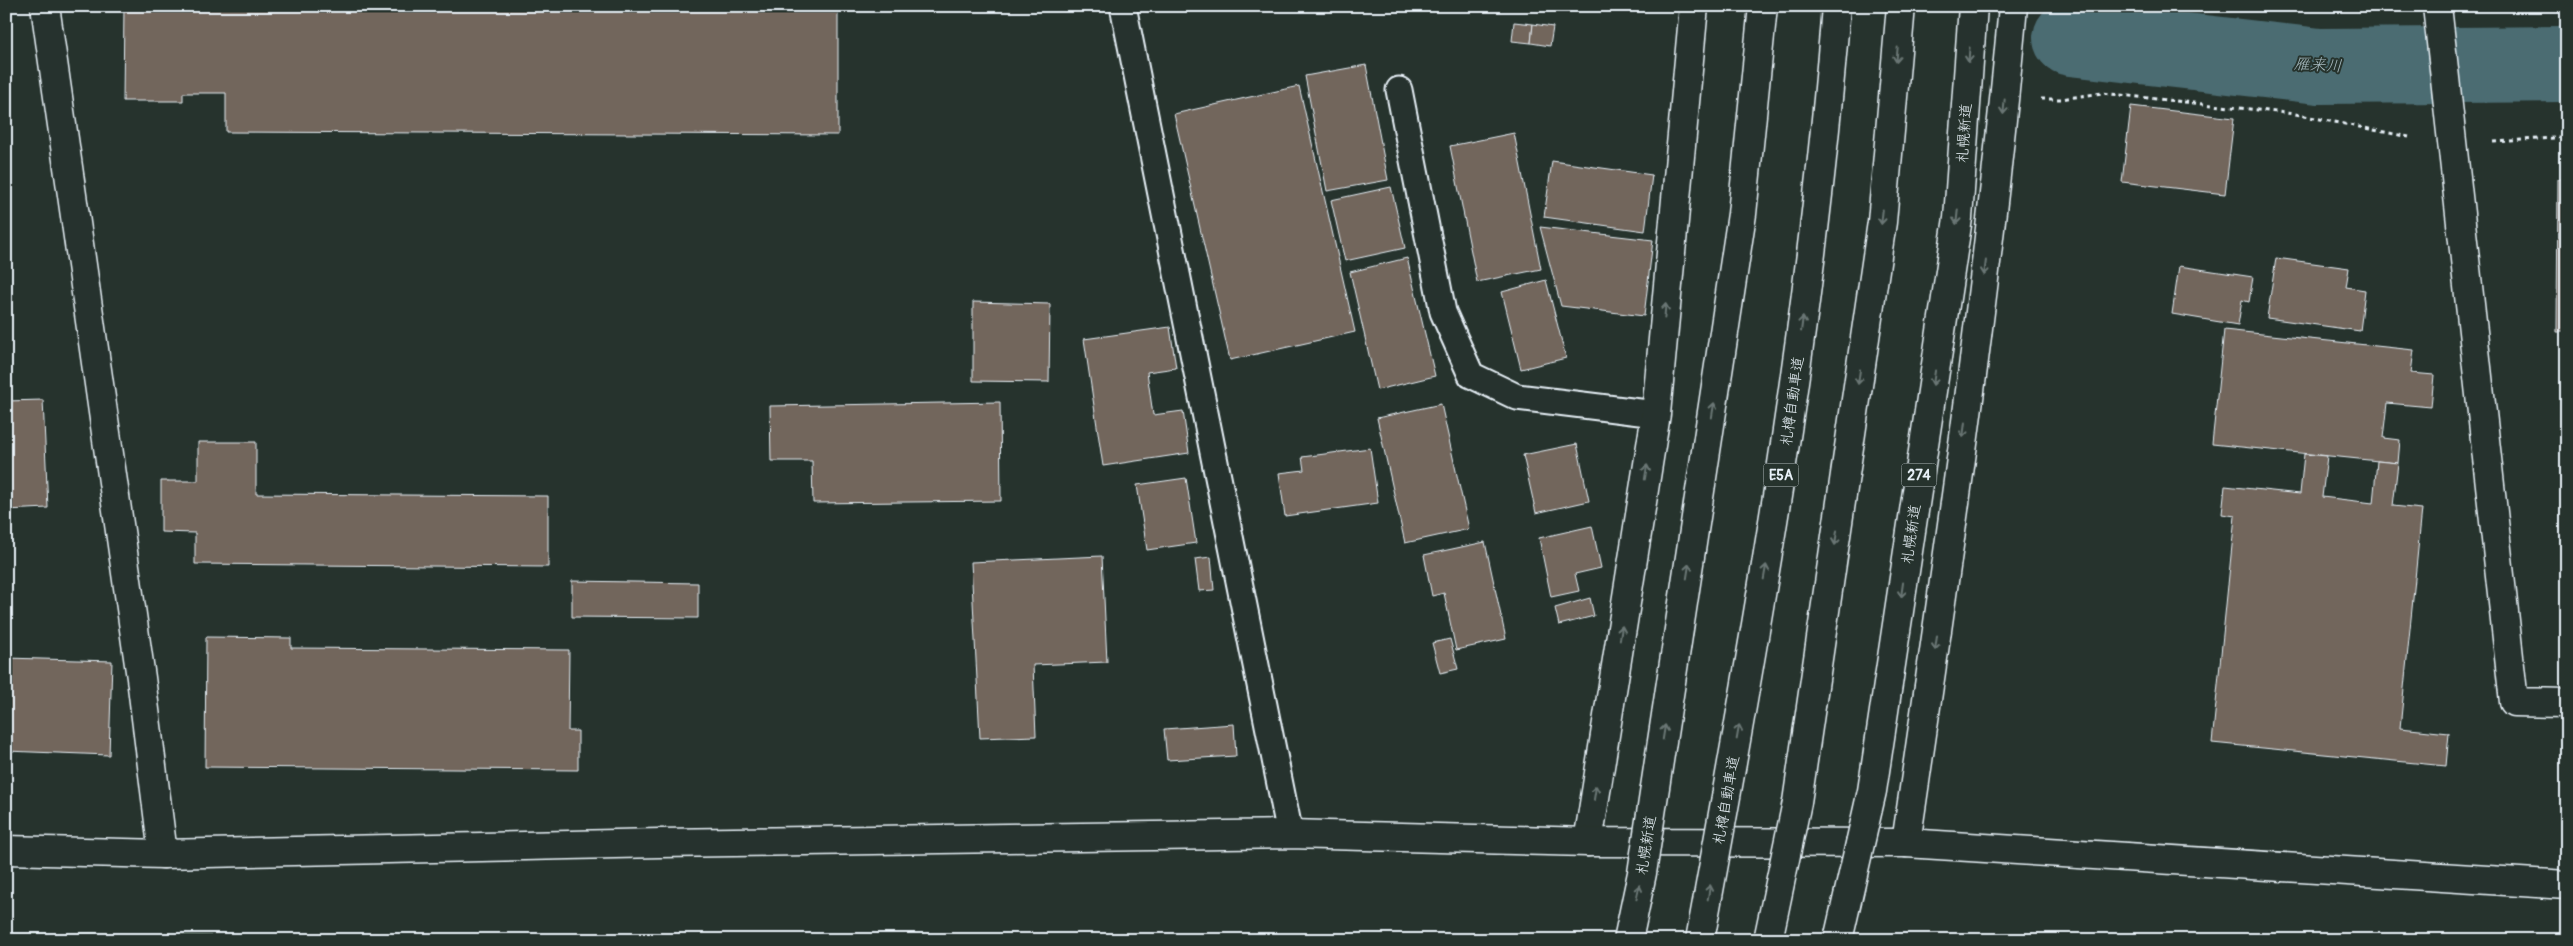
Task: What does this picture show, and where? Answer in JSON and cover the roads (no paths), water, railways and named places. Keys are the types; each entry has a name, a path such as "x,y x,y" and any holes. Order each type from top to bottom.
{"main road":[{"path":"45,6 164,854"},
{"path":"1588,842 1656,414 1694,6"},
{"name":"札幌新道","path":"1628,940 1642,873 1742,214 1763,6"},
{"name":"札樽自動車道","path":"1700,940 1790,420 1816,216 1836,6"},
{"path":"1768,940 1797,802 1882,222 1901,6"},
{"name":"札幌新道","path":"1838,940 1872,791 1958,218 1972,6"},
{"path":"1906,844 1945,581 2002,136 2013,6"},
{"path":"2437,6 2514,702 2567,703"},
{"path":"6,850 164,854 660,842 1290,834 1588,842 1906,844 2567,885"}],"lane":[{"path":"1123,6 1290,834"},
{"path":"1398,90 1443,312 1471,375 1517,397 1656,414"}],"waterway":[{"name":"雁来川","path":"2071,38 2319,66 2567,64"}]}
